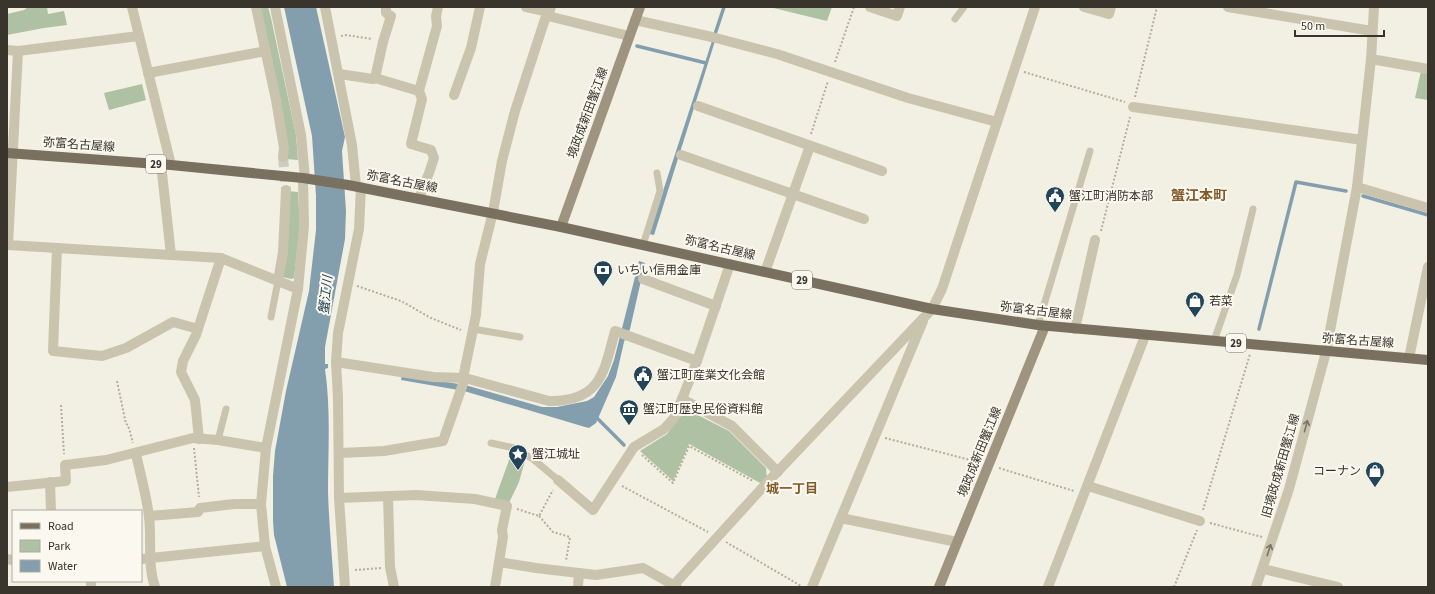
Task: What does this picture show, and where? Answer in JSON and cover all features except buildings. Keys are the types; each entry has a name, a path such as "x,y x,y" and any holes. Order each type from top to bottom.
{"main road":[{"name":"境政成新田蟹江線","path":"561,227 640,7"},
{"name":"弥富名古屋線","path":"10,153 166,165 304,178 355,186 493,212 730,264 928,312 1041,326 1145,336 1428,360"},
{"name":"境政成新田蟹江線","path":"939,587 1041,326"}],"street":[{"path":"132,7 148,73 166,165 171,255"},
{"path":"256,7 276,100 284,148 283,157"},
{"path":"276,7 300,135 304,178 304,226 298,289 266,448 261,504 265,546 276,587"},
{"path":"325,7 352,145 359,229 338,333 336,362 340,453 339,498 345,587"},
{"path":"374,78 391,16 386,13 386,7"},
{"path":"419,198 430,173 434,158 431,150 410,144 422,99 419,91 437,26 436,16 438,7"},
{"path":"454,95 470,48 480,7"},
{"path":"526,7 549,12 629,36"},
{"path":"870,7 897,16 900,7"},
{"path":"812,587 928,312 942,289 1035,7"},
{"path":"1084,7 1109,14 1111,7"},
{"path":"1228,7 1372,31"},
{"name":"旧境政成新田蟹江線","path":"1256,587 1289,489 1326,352 1357,188 1371,59 1374,7"},
{"path":"340,453 384,451 443,441 464,380 476,314 480,264 493,212 502,161 515,111 545,19 549,12"},
{"path":"635,20 712,37 777,54 908,98 997,122"},
{"path":"7,50 18,51 139,36"},
{"path":"18,51 10,153 8,245 221,258 298,289"},
{"path":"148,73 266,52"},
{"path":"1371,59 1428,69"},
{"path":"339,74 373,80 374,78 419,91"},
{"path":"698,106 882,171"},
{"path":"1133,106 1362,140"},
{"path":"765,272 809,145"},
{"path":"681,155 864,219"},
{"path":"1357,188 1428,208"},
{"path":"278,281 283,252 286,190"},
{"path":"1075,329 1095,240"},
{"path":"57,248 53,351 102,356 126,348 173,322 198,328"},
{"path":"196,439 195,400 181,372 183,361 198,328 221,258"},
{"path":"558,480 593,510 634,447 664,428 674,418 697,361 730,264"},
{"path":"1408,358 1428,267"},
{"path":"643,279 716,306"},
{"path":"499,562 596,575 643,568 675,586 763,487 928,312"},
{"path":"336,362 433,377 464,380 549,401 571,399 581,396 594,387 602,374 608,359 615,331 697,361"},
{"path":"1048,587 1145,336"},
{"path":"682,400 732,426 778,472"},
{"path":"7,487 66,481 65,465 106,460 196,439 218,440 266,448"},
{"path":"136,454 149,516 145,559 155,587"},
{"path":"50,482 51,510"},
{"path":"1088,486 1200,521"},
{"path":"339,498 416,495 475,499 506,506 495,587"},
{"path":"388,496 390,567 394,587"},
{"path":"149,516 198,512 200,508 234,504 261,504"},
{"path":"841,518 957,542"},
{"path":"145,559 265,546"},
{"path":"1263,569 1313,584 1338,587"},
{"path":"578,587 579,573"}],"lane":[{"path":"955,19 964,7"},
{"path":"1041,326 1090,151"},
{"path":"643,245 660,191 657,173"},
{"path":"1214,341 1237,275 1253,209"},
{"path":"271,317 278,281"},
{"path":"473,332 520,337"},
{"path":"218,440 226,409"},
{"path":"491,443 514,448 533,459 558,480"}],"path":[{"path":"809,145 831,72 854,7"},
{"path":"1095,240 1100,236 1157,7"},
{"path":"331,38 346,35 383,42"},
{"path":"1014,69 1133,106"},
{"path":"348,284 391,297 431,318 473,332"},
{"path":"1174,587 1200,521 1253,345"},
{"path":"117,381 126,424 128,425 136,454"},
{"path":"62,405 65,465"},
{"path":"196,439 200,508"},
{"path":"634,447 673,483 689,446 763,487"},
{"path":"539,516 558,480"},
{"path":"612,480 717,537 802,587"},
{"path":"506,506 524,510 539,516 553,532 570,537 564,571"},
{"path":"1200,521 1272,540"},
{"path":"344,570 390,567"}],"green space":[{"path":"28,7 47,7 48,14 64,11 67,25 7,35 7,14 24,10"},
{"path":"260,7 268,7 271,18 296,135 298,160 286,159"},
{"path":"769,7 832,7 827,21"},
{"path":"1421,71 1428,72 1428,100 1415,98"},
{"path":"142,84 146,100 109,110 104,93"},
{"path":"288,191 298,192 300,227 294,278 291,279 283,277 287,256 290,199"},
{"path":"690,411 729,431 766,468 767,479 762,484 689,444 673,481 640,451 667,434 683,412"},
{"path":"513,449 526,457 519,482 509,503 495,499"}],"water":[{"name":"蟹江川","path":"284,7 316,7 345,137 342,151 346,211 345,239 325,347 325,364 328,364 328,368 325,369 329,415 328,492 334,587 287,587 274,535 273,476 275,451 286,391 309,291 316,230 316,196 312,136"},
{"path":"712,41 715,41 654,235 649,234"},
{"path":"639,261 645,263 630,329 624,342 616,377 596,423 589,428 464,391 401,380 402,375 465,385 542,407 557,407 587,401 594,397 608,376 614,360"}],"waterway":[{"path":"715,34 724,7"},
{"path":"637,46 706,63"},
{"path":"1259,329 1296,182 1346,191"},
{"path":"1363,196 1428,215"},
{"path":"596,417 624,445"}],"tunnel":[{"path":"283,157 286,190"}],"place":[{"name":"蟹江町消防本部","path":"1055,213"},
{"name":"いちい信用金庫","path":"603,287"},
{"name":"若菜","path":"1195,318"},
{"name":"蟹江町産業文化会館","path":"643,392"},
{"name":"蟹江町歴史民俗資料館","path":"629,426"},
{"name":"蟹江城址","path":"518,471"},
{"name":"コーナン","path":"1375,488"}],"district":[{"name":"蟹江本町","path":"1199,196"},
{"name":"城一丁目","path":"792,489"}]}
